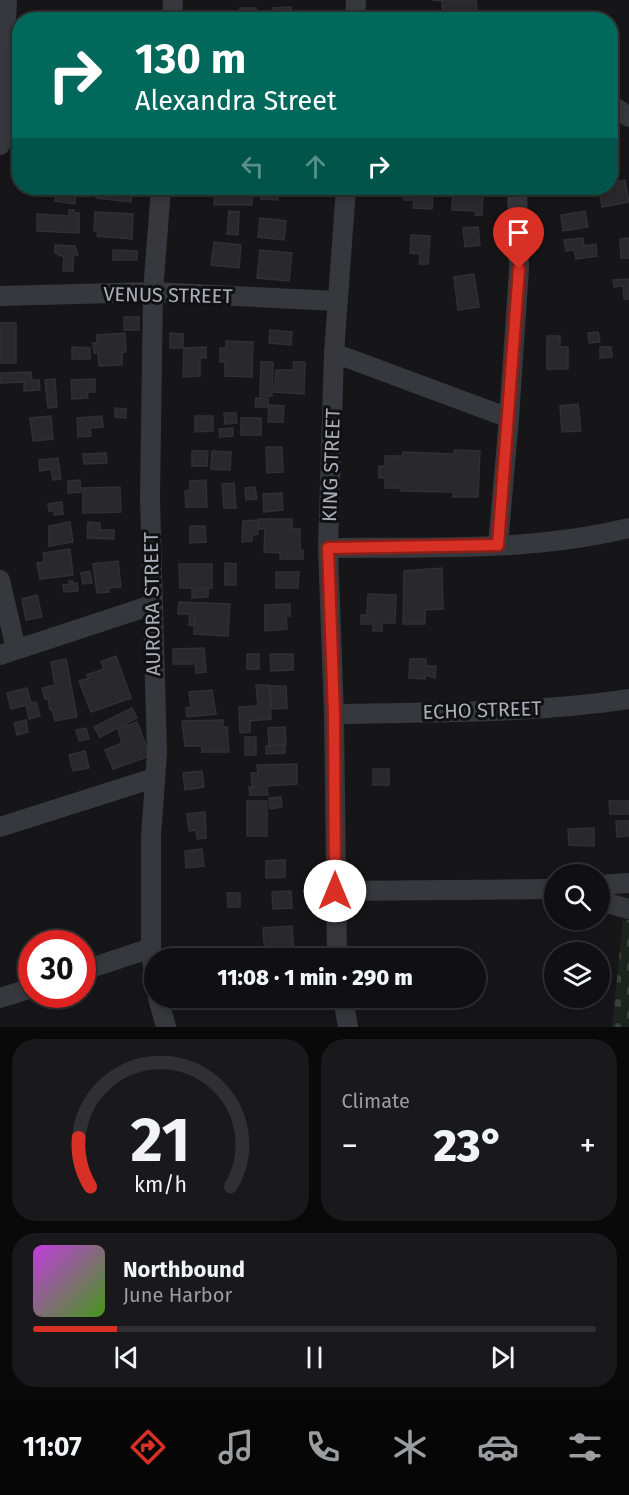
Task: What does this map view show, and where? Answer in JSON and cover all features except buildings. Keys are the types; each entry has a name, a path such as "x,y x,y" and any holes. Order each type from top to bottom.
{"street":[{"path":"0,145 7,0"},
{"name":"AURORA STREET","path":"151,948 151,837 157,730 150,498 153,292 160,195"},
{"name":"KING STREET","path":"337,948 334,714 328,548 334,353 345,195"},
{"path":"498,545 519,269 517,195"},
{"name":"VENUS STREET","path":"0,296 153,292 337,301"},
{"path":"334,353 509,418"},
{"path":"328,548 498,545 560,541 629,528"},
{"path":"0,580 8,652 152,605"},
{"name":"ECHO STREET","path":"334,714 502,710 570,706 629,699"},
{"path":"0,827 154,778"},
{"path":"610,884 629,883"},
{"path":"335,891 544,889"},
{"path":"610,904 629,909"},
{"path":"96,966 144,950"},
{"path":"0,998 18,992"},
{"path":"161,1008 166,1027"},
{"path":"345,1008 348,1027"}],"green space":[{"path":"623,919 629,920 629,1027 612,1027"}],"route":[{"path":"335,891 334,714 328,548 498,545 519,269"}]}
